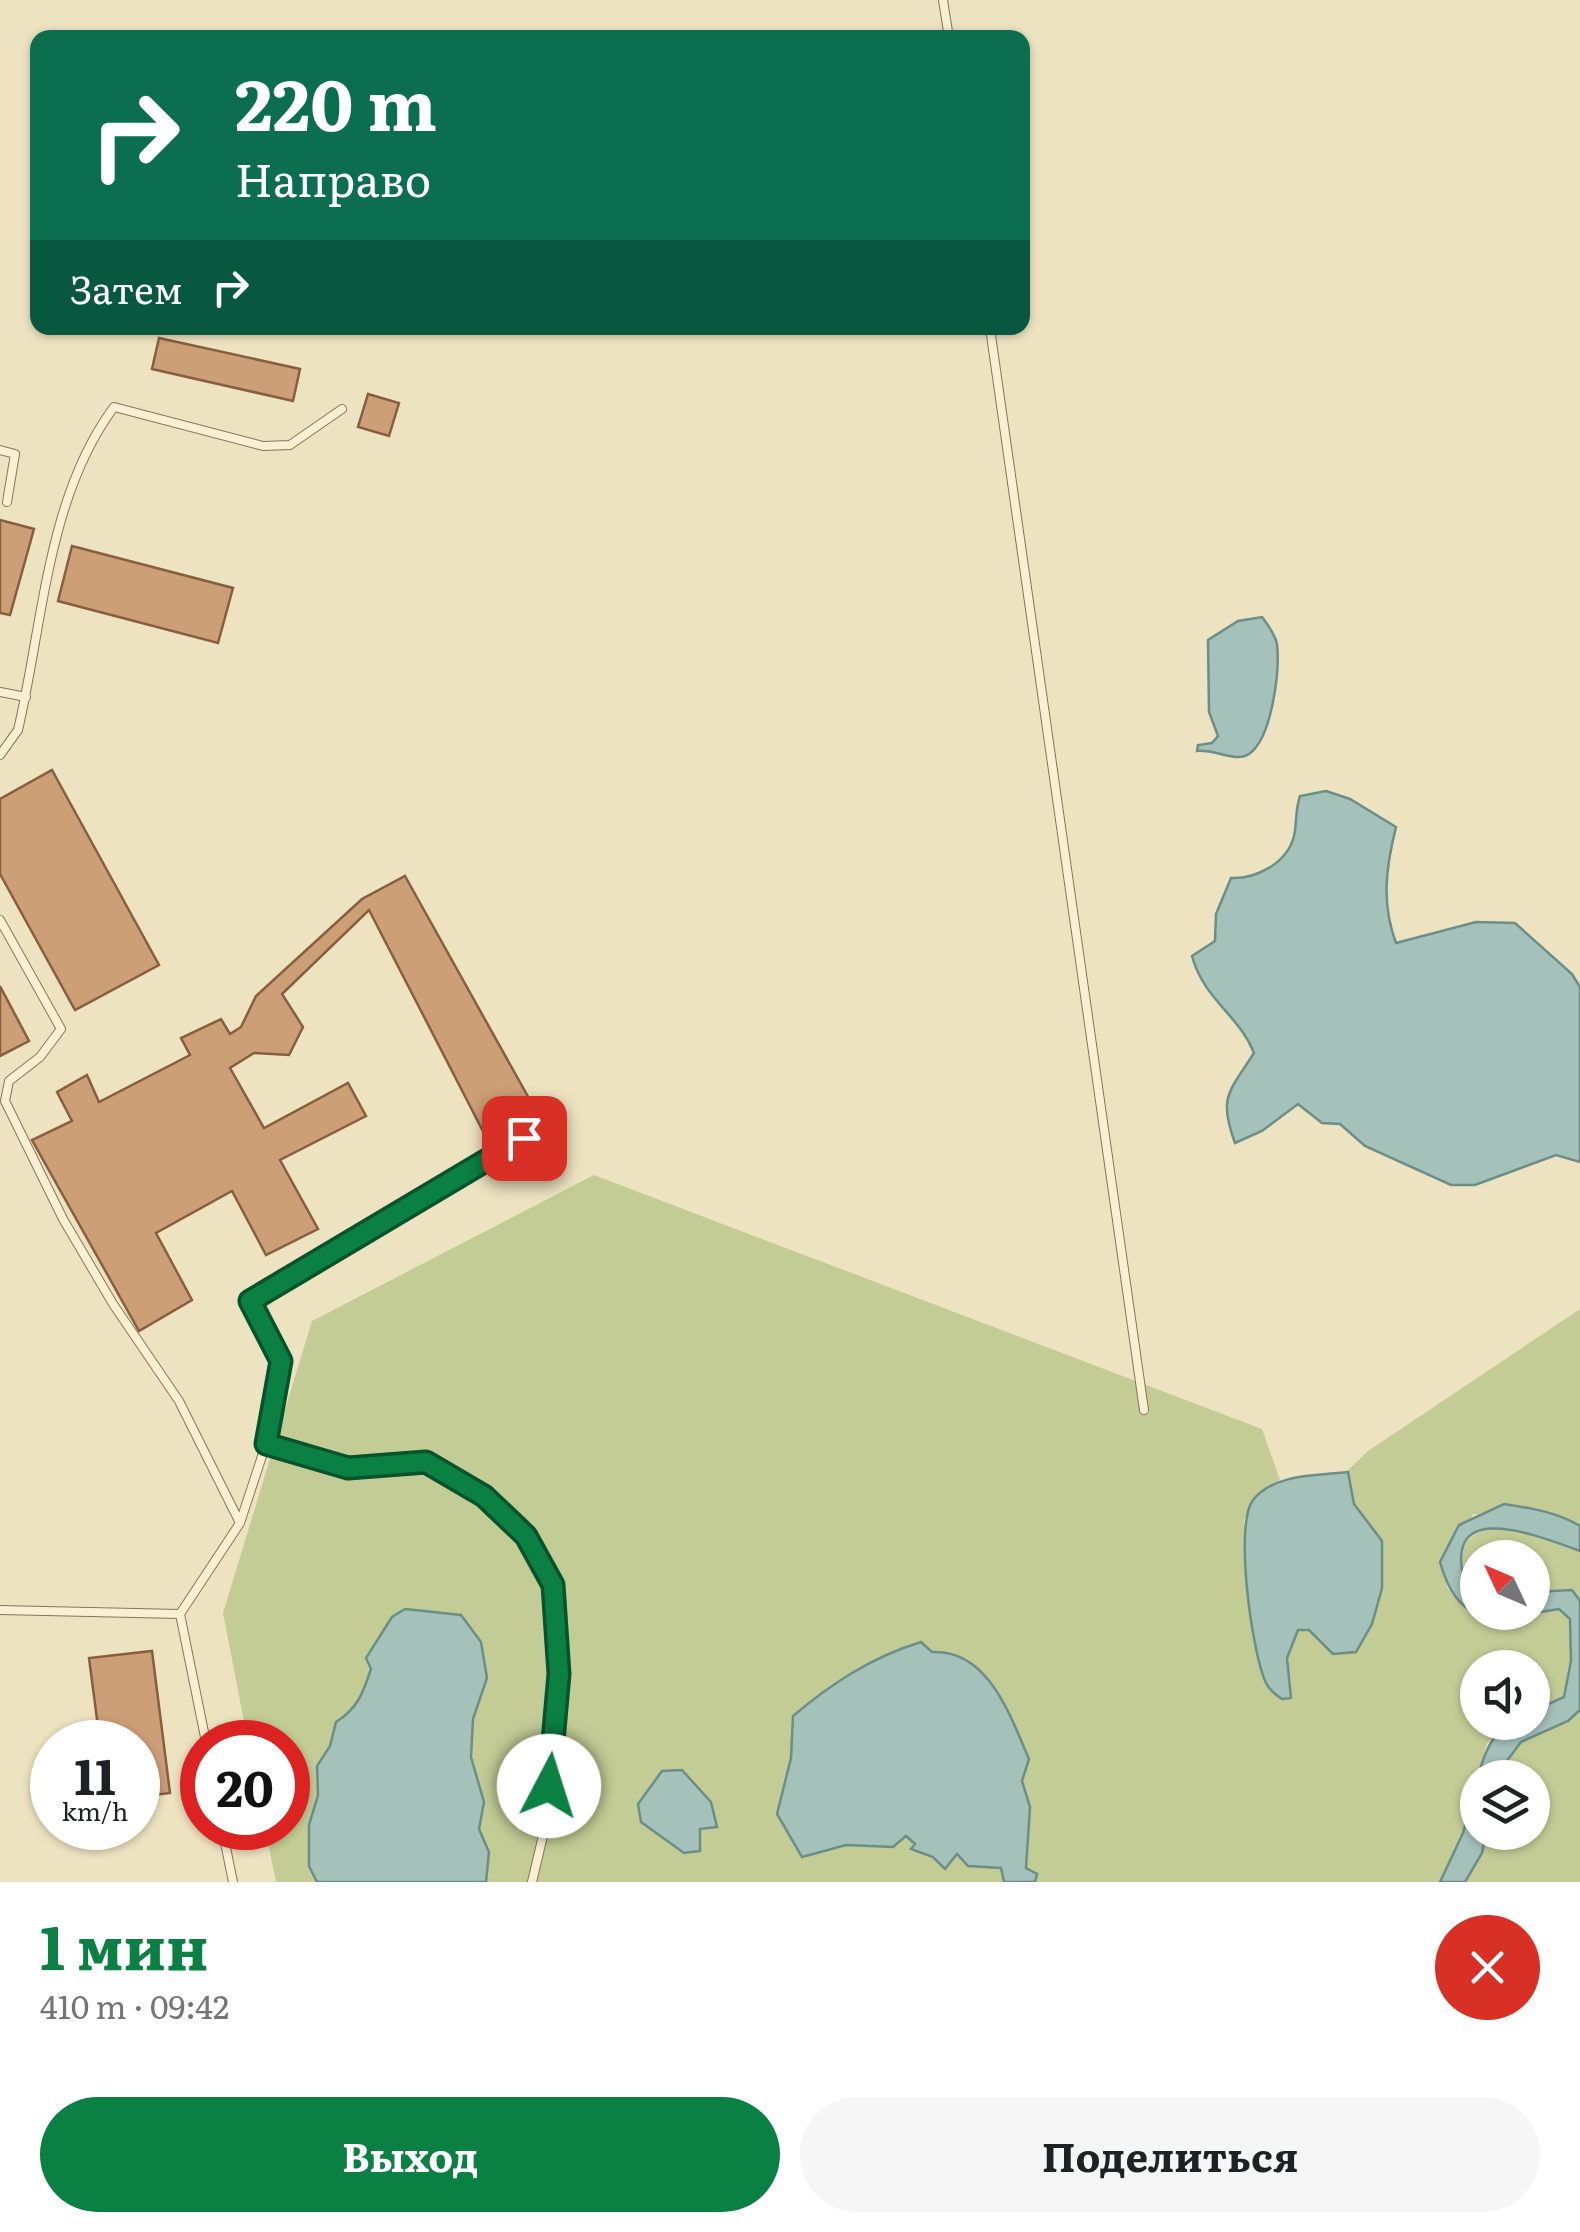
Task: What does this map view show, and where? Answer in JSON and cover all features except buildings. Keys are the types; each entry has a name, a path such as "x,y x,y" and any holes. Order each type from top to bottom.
{"lane":[{"path":"944,0 948,30"},
{"path":"991,335 1144,1410"},
{"path":"0,755 18,730 65,511 94,434 114,408 263,446 290,445 342,409"},
{"path":"0,450 15,454 7,502"},
{"path":"0,692 26,698"},
{"path":"0,920 61,1029 40,1057 9,1081 6,1101 63,1218 113,1304 180,1401 240,1523"},
{"path":"202,1720 180,1614 240,1523 266,1444 281,1361 250,1301 524,1138"},
{"path":"266,1444 348,1468 426,1462 484,1496 526,1536 553,1585 559,1674 546,1823 532,1882"},
{"path":"0,1610 180,1614"},
{"path":"226,1850 233,1882"}],"green space":[{"path":"594,1175 1262,1429 1280,1480 1254,1499 1244,1520 1254,1645 1291,1697 1287,1658 1297,1630 1309,1630 1382,1541 1354,1504 1347,1471 1368,1451 1580,1309 1580,1526 1473,1514 1446,1584 1460,1602 1460,1630 1550,1630 1550,1610 1559,1609 1570,1619 1571,1661 1564,1697 1550,1703 1550,1650 1460,1650 1460,1740 1491,1740 1482,1760 1460,1760 1460,1839 1440,1882 276,1882 269,1850 310,1850 310,1720 244,1720 223,1613 312,1321"},
{"path":"1507,1525 1549,1540 1469,1540"},
{"path":"1550,1540 1580,1551 1580,1601 1572,1590 1550,1591"},
{"path":"1580,1710 1580,1882 1465,1882 1483,1850 1550,1850 1550,1760 1507,1760 1521,1742 1550,1740 1550,1730 1568,1722"}],"water":[{"path":"1262,617 1275,637 1278,656 1273,703 1264,734 1244,756 1197,751 1198,745 1212,743 1218,736 1209,712 1208,640 1238,621"},
{"path":"1326,791 1350,799 1396,827 1387,885 1388,914 1396,943 1476,922 1515,923 1572,974 1580,987 1580,1162 1556,1155 1475,1185 1451,1185 1365,1146 1340,1124 1322,1123 1298,1104 1262,1131 1235,1143 1227,1115 1229,1095 1254,1053 1240,1028 1205,984 1192,956 1215,941 1216,914 1231,878 1260,873 1285,855 1294,836 1300,796"},
{"path":"1348,1472 1354,1504 1382,1541 1382,1588 1372,1624 1356,1652 1333,1654 1309,1630 1298,1630 1287,1658 1291,1698 1282,1699 1266,1683 1255,1646 1245,1561 1248,1514 1253,1500 1273,1485 1297,1477"},
{"path":"1504,1504 1533,1509 1580,1526 1580,1551 1517,1531 1478,1531 1460,1540 1460,1602 1448,1585 1440,1562 1459,1525"},
{"path":"1572,1590 1580,1601 1580,1710 1550,1729 1550,1703 1564,1697 1571,1661 1570,1619 1559,1609 1550,1610 1550,1591"},
{"path":"405,1609 461,1615 481,1642 487,1678 473,1719 471,1757 484,1802 479,1829 489,1852 486,1882 317,1882 309,1866 310,1822 318,1795 317,1766 330,1746 336,1722 350,1711 362,1693 371,1669 366,1658 392,1617"},
{"path":"921,1642 932,1652 968,1661 982,1673 1014,1723 1029,1759 1022,1781 1030,1807 1026,1868 1037,1874 1035,1882 1004,1882 1001,1868 968,1866 957,1854 945,1869 933,1857 911,1849 915,1844 906,1836 893,1847 846,1845 802,1857 777,1814 791,1758 793,1716 853,1672"},
{"path":"1493,1740 1525,1740 1508,1760 1483,1760"},
{"path":"682,1770 711,1802 717,1827 700,1829 700,1851 684,1853 641,1822 638,1804 662,1771"},
{"path":"1460,1839 1460,1850 1483,1850 1465,1882 1440,1882"}],"route":[{"path":"524,1138 250,1301 281,1361 266,1444 348,1468 426,1462 484,1496 526,1536 553,1585 559,1674 549,1786"}]}
